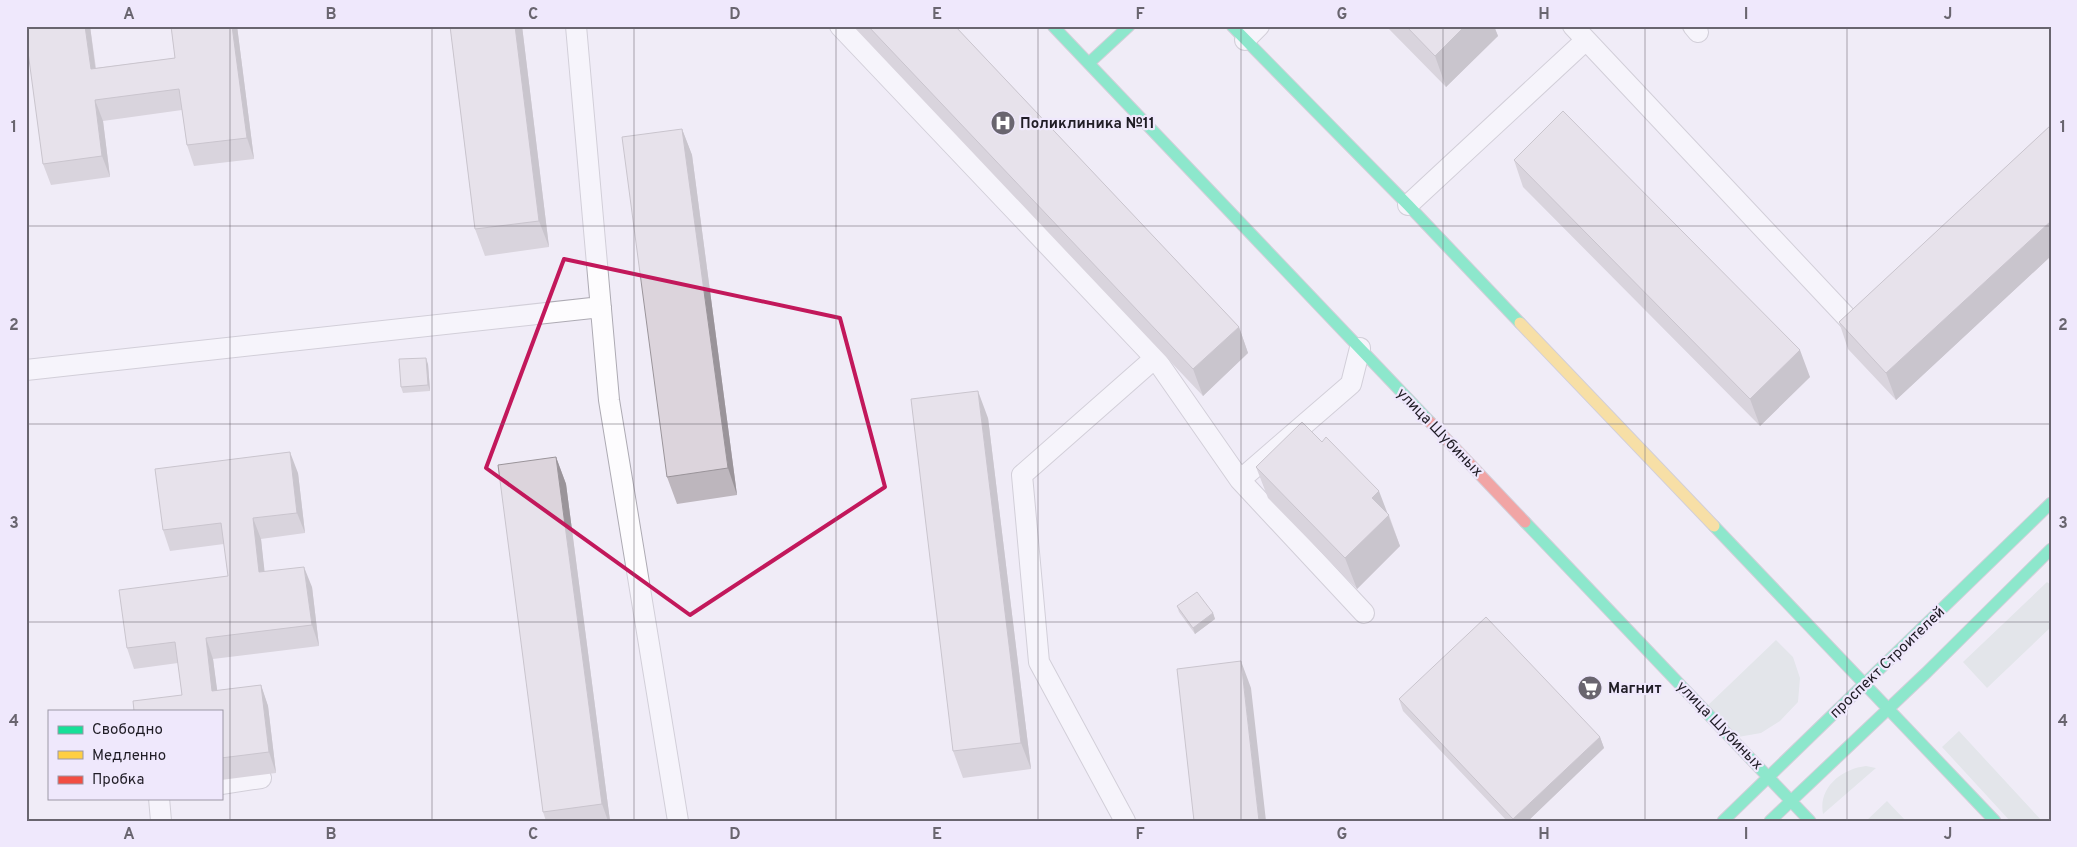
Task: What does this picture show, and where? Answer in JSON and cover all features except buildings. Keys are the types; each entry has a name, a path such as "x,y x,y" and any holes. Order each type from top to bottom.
{"main road":[{"name":"улица Шубиных","path":"1053,26 1810,821"},
{"path":"1089,64 1129,26"},
{"path":"1245,31 1408,205 1995,821"},
{"name":"проспект Строителей","path":"1722,821 2051,503"},
{"path":"1770,821 1888,709 2051,549"}],"lane":[{"path":"576,26 609,400 678,821"},
{"path":"840,26 1154,358 1240,480 1364,613"},
{"path":"1408,205 1580,33 1853,324 1882,299"},
{"path":"26,370 601,307"},
{"path":"1240,480 1351,384 1360,348"},
{"path":"1125,821 1039,662 1022,475 1154,358"},
{"path":"222,784 262,778"},
{"path":"159,800 161,821"}],"highlighted area":[{"path":"564,259 840,318 885,487 690,615 486,468"}],"shaded area":[{"path":"2047,582 2051,585 2051,627 1987,688 1963,662"},
{"path":"1776,640 1793,657 1800,678 1798,702 1780,721 1761,733 1738,737 1704,709"},
{"path":"1959,731 2042,821 2010,821 1942,747"},
{"path":"1866,766 1876,768 1823,814 1824,796 1833,781 1848,771"},
{"path":"1887,801 1906,821 1866,821"}],"traffic: fast":[{"path":"1053,26 1430,422"},
{"path":"1089,63 1129,26"},
{"path":"1232,26 1408,205 1520,323"},
{"path":"1723,821 2051,503"},
{"path":"1525,522 1810,821"},
{"path":"1714,526 1995,821"},
{"path":"1770,821 1926,673 2051,549"}],"traffic: slow":[{"path":"1520,323 1714,526"}],"traffic: jam":[{"path":"1430,422 1525,522"}],"place":[{"name":"Поликлиника №11","path":"1003,123"},
{"name":"Магнит","path":"1590,688"}]}
